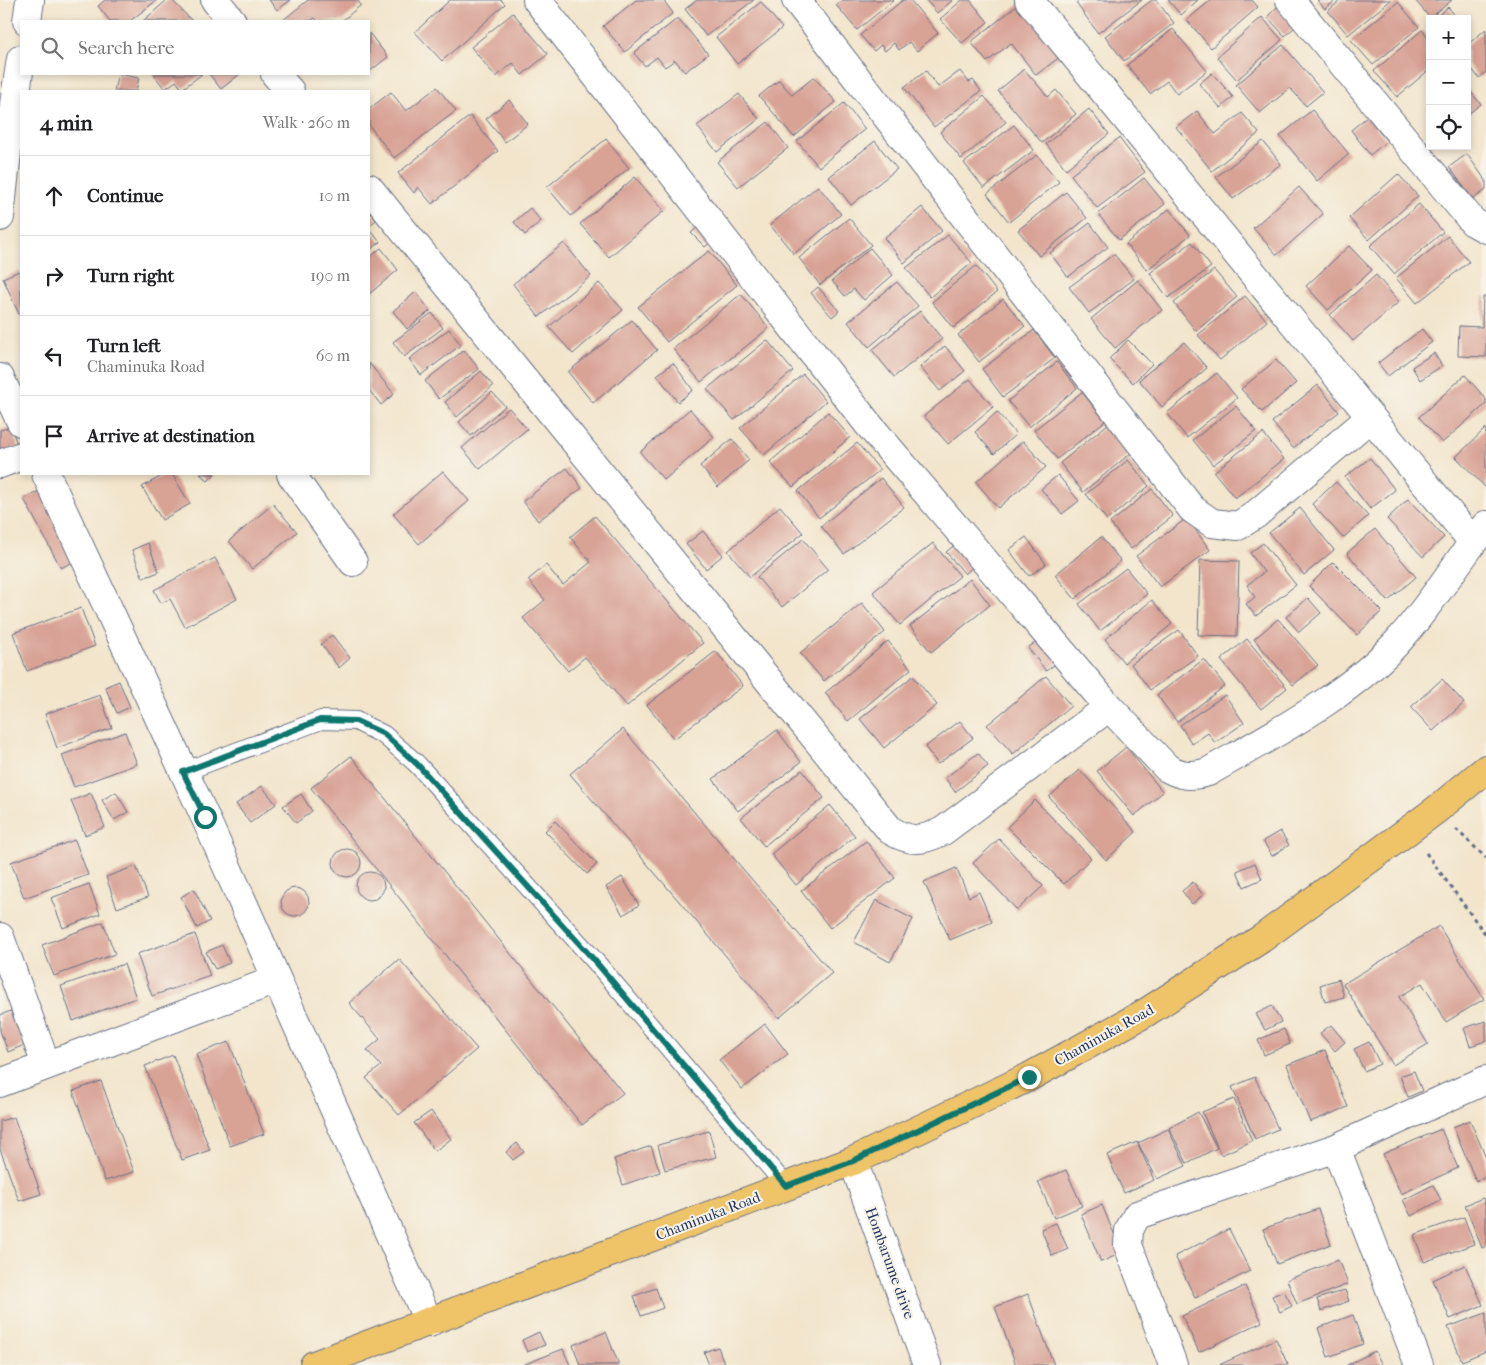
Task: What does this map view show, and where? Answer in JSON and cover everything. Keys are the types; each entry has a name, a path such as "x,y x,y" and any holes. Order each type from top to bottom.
{"main road":[{"name":"Chaminuka Road","path":"314,1365 853,1161 1029,1077 1145,1013 1261,939 1436,810 1486,770"}],"street":[{"path":"27,20 30,0"},
{"path":"215,0 231,20"},
{"path":"537,0 868,424 1109,708 1166,768 1178,774 1193,777 1208,772 1300,718 1364,673 1401,638 1479,534 1371,416 1028,0"},
{"path":"796,0 1192,509 1212,524 1238,526 1255,515 1371,416"},
{"path":"1290,0 1473,222 1486,229"},
{"path":"8,208 4,144 20,64"},
{"path":"277,75 289,90"},
{"path":"370,189 890,830 904,839 926,839 943,832 1109,708"},
{"path":"0,378 20,420"},
{"path":"0,464 20,456"},
{"path":"46,475 183,772 429,1323"},
{"path":"292,475 353,562"},
{"path":"0,938 46,1065"},
{"path":"0,1083 276,980"},
{"path":"1173,1365 1128,1245 1129,1230 1137,1215 1336,1148 1486,1080"},
{"path":"1336,1148 1419,1365"},
{"name":"Hombarume drive","path":"853,1161 927,1365"}],"lane":[{"path":"183,772 320,720 356,721 384,734 417,764 595,961 786,1186"}],"path":[{"path":"1436,810 1486,858"},
{"path":"1408,829 1486,935"}],"building":[{"path":"105,0 157,0 131,20 109,20 98,6"},
{"path":"167,0 172,0 191,20 144,20"},
{"path":"269,0 291,0 277,10"},
{"path":"308,0 357,0 361,5 343,20 317,20 315,18 312,20 283,20"},
{"path":"450,0 501,0 505,4 442,61 415,32"},
{"path":"636,0 663,0 673,13 625,52 603,26"},
{"path":"697,0 754,0 706,36 685,9"},
{"path":"843,0 894,0 857,30 836,5"},
{"path":"903,0 910,0 938,33 917,51 909,42 899,50 894,43 885,51 881,45 874,51 860,35"},
{"path":"926,0 953,0 937,13"},
{"path":"962,0 970,0 988,22 962,43 940,19"},
{"path":"1080,0 1142,0 1098,33 1076,3"},
{"path":"1152,0 1156,0 1174,23 1124,61 1105,36"},
{"path":"1168,0 1198,0 1181,15"},
{"path":"1211,0 1252,0 1258,7 1211,48 1187,20"},
{"path":"1317,0 1336,0 1325,9"},
{"path":"1341,0 1391,0 1348,35 1328,11"},
{"path":"1415,0 1452,0 1434,15 1428,15"},
{"path":"761,2 782,28 737,64 716,37"},
{"path":"1398,2 1419,27 1373,65 1351,40"},
{"path":"1019,4 1061,56 1036,75 1011,43 987,62 971,42"},
{"path":"1278,6 1296,26 1285,36 1267,17"},
{"path":"1448,7 1455,15 1439,15"},
{"path":"513,13 548,54 522,75 513,63 496,77 471,47"},
{"path":"1262,17 1282,40 1237,80 1217,57"},
{"path":"678,18 708,54 685,72 675,60 665,67 657,57 645,66 634,53"},
{"path":"1173,29 1207,71 1177,94 1167,81 1150,94 1127,65"},
{"path":"1486,29 1486,72 1479,78 1471,68 1471,42"},
{"path":"1422,30 1426,34 1426,72 1397,97 1374,71"},
{"path":"370,34 388,57 370,71"},
{"path":"1283,45 1323,92 1306,106 1290,88 1260,113 1236,85"},
{"path":"1024,69 1048,97 1056,90 1076,114 1042,143 998,91"},
{"path":"926,71 938,87 960,71 969,82 973,80 981,91 934,127 904,87"},
{"path":"1212,73 1233,97 1221,108 1199,84"},
{"path":"118,75 139,78 136,90 114,90"},
{"path":"154,75 201,75 182,89 176,81 165,89"},
{"path":"210,75 239,75 221,89"},
{"path":"814,77 836,102 794,137 759,96 779,80 792,95"},
{"path":"437,87 456,111 394,158 370,126 370,108 391,92 406,111"},
{"path":"1471,93 1481,104 1471,112"},
{"path":"739,94 759,119 717,152 697,126"},
{"path":"984,96 1006,122 961,159 940,132"},
{"path":"509,100 528,124 505,142 486,119"},
{"path":"844,103 865,129 819,167 797,141"},
{"path":"1089,109 1109,134 1066,169 1046,144"},
{"path":"1312,110 1349,154 1317,181 1280,136"},
{"path":"1197,111 1215,134 1242,113 1259,133 1212,171 1176,127"},
{"path":"470,116 498,151 432,204 418,187 414,193 398,173"},
{"path":"1367,117 1387,141 1370,155 1351,130"},
{"path":"768,122 788,148 738,187 717,162"},
{"path":"1014,125 1034,150 984,188 964,163"},
{"path":"1119,138 1145,172 1097,208 1071,175"},
{"path":"606,139 629,168 571,216 547,187"},
{"path":"875,141 897,169 851,205 829,177"},
{"path":"1263,141 1281,164 1233,199 1216,177"},
{"path":"1467,154 1486,181 1486,190 1473,199 1449,167"},
{"path":"1037,155 1059,182 1009,222 987,194"},
{"path":"1398,174 1418,196 1369,240 1349,218"},
{"path":"635,177 664,211 609,257 580,224"},
{"path":"1144,178 1165,204 1119,240 1098,214"},
{"path":"818,186 841,214 794,254 770,225"},
{"path":"1299,187 1323,214 1277,255 1253,228"},
{"path":"1066,192 1087,218 1039,256 1018,230"},
{"path":"1419,204 1443,232 1394,274 1370,246"},
{"path":"922,207 942,231 904,263 884,238"},
{"path":"530,208 541,221 525,235 514,222"},
{"path":"1169,209 1190,235 1147,270 1126,244"},
{"path":"370,212 376,220 370,225"},
{"path":"849,218 871,245 820,285 799,258"},
{"path":"1090,223 1108,247 1068,277 1050,253"},
{"path":"700,225 714,239 705,247 691,233"},
{"path":"370,232 380,242 370,250"},
{"path":"948,235 972,263 930,297 906,268"},
{"path":"1448,236 1469,262 1417,303 1396,278"},
{"path":"1192,242 1211,267 1168,298 1150,273"},
{"path":"564,243 591,276 539,317 513,284"},
{"path":"1349,246 1372,270 1328,310 1306,286"},
{"path":"381,248 398,270 370,293 370,257"},
{"path":"870,248 893,275 864,300 854,289 845,296 832,281"},
{"path":"709,251 737,285 667,342 638,307"},
{"path":"1114,254 1134,279 1089,313 1069,287"},
{"path":"976,266 997,292 953,328 932,302"},
{"path":"1214,270 1237,297 1196,331 1174,303"},
{"path":"19,271 20,317 3,278"},
{"path":"1376,275 1399,302 1353,341 1330,315"},
{"path":"1138,280 1162,310 1115,348 1091,319"},
{"path":"897,282 918,306 869,347 848,322"},
{"path":"599,283 623,310 573,354 549,327"},
{"path":"818,287 839,311 832,317 811,293"},
{"path":"416,292 430,311 407,329 393,311"},
{"path":"741,294 769,328 701,382 673,349"},
{"path":"1245,296 1267,321 1220,360 1198,335"},
{"path":"1483,297 1486,297 1486,357 1458,356 1459,326 1482,327"},
{"path":"1003,299 1025,326 979,362 958,335"},
{"path":"920,311 942,339 894,377 872,350"},
{"path":"432,313 443,328 404,357 393,342"},
{"path":"632,320 657,350 593,403 568,372"},
{"path":"449,329 461,345 421,375 409,359"},
{"path":"1422,329 1432,342 1388,376 1378,363"},
{"path":"1034,330 1055,358 1003,397 982,369"},
{"path":"767,340 793,371 734,420 707,389"},
{"path":"1128,340 1152,364 1133,383 1109,359"},
{"path":"1184,342 1207,368 1162,407 1139,380"},
{"path":"945,346 965,371 940,391 920,367"},
{"path":"464,350 479,369 439,399 425,381"},
{"path":"1434,353 1442,366 1420,380 1412,367"},
{"path":"1276,360 1296,383 1262,412 1241,389"},
{"path":"1057,362 1077,388 1029,427 1008,401"},
{"path":"673,363 693,390 678,402 657,375"},
{"path":"370,364 394,394 381,405 370,391"},
{"path":"481,371 493,386 457,417 445,402"},
{"path":"1217,373 1237,398 1187,438 1167,413"},
{"path":"803,374 826,401 764,455 740,428"},
{"path":"1465,375 1486,399 1486,404 1442,443 1419,417"},
{"path":"970,379 993,407 948,444 924,416"},
{"path":"1318,385 1339,412 1293,448 1272,422"},
{"path":"492,392 505,406 471,436 459,422"},
{"path":"1082,392 1105,421 1057,459 1034,430"},
{"path":"1236,406 1256,431 1213,465 1193,440"},
{"path":"509,408 527,429 480,469 462,448"},
{"path":"690,409 714,437 664,480 640,452"},
{"path":"828,412 850,437 793,487 770,462"},
{"path":"997,412 1016,434 994,454 975,432"},
{"path":"1108,424 1131,453 1083,492 1060,463"},
{"path":"11,427 18,447 0,453 0,430"},
{"path":"1486,428 1486,488 1456,457"},
{"path":"1263,433 1284,459 1235,498 1214,472"},
{"path":"732,439 749,460 718,487 700,466"},
{"path":"1023,441 1046,467 998,508 976,482"},
{"path":"857,443 880,470 819,518 798,491"},
{"path":"1370,458 1395,490 1370,509 1345,477"},
{"path":"1128,460 1149,486 1107,520 1086,494"},
{"path":"567,468 582,488 538,521 523,501"},
{"path":"443,471 469,501 419,544 393,514"},
{"path":"163,475 173,475 190,504 162,520 142,487"},
{"path":"201,475 214,475 208,481"},
{"path":"1058,475 1079,501 1062,514 1041,489"},
{"path":"881,478 904,507 844,554 821,526"},
{"path":"1336,482 1368,516 1343,538 1312,504"},
{"path":"1152,489 1173,516 1131,549 1110,523"},
{"path":"41,490 78,559 61,568 24,499"},
{"path":"1408,499 1444,537 1423,557 1387,519"},
{"path":"273,504 297,532 252,569 229,541"},
{"path":"780,506 803,533 750,577 728,551"},
{"path":"1300,508 1334,550 1304,575 1269,533"},
{"path":"595,516 703,643 627,706 585,657 568,671 523,618 545,600 528,580 546,565 563,585 591,562 570,537"},
{"path":"1187,518 1210,550 1160,587 1136,556"},
{"path":"1375,529 1416,577 1388,601 1347,553"},
{"path":"703,531 723,555 706,569 686,544"},
{"path":"1026,537 1046,564 1029,576 1009,550"},
{"path":"1101,537 1121,561 1075,599 1055,575"},
{"path":"803,539 828,569 782,607 757,577"},
{"path":"148,543 159,572 143,578 132,550"},
{"path":"933,543 960,576 900,625 873,592"},
{"path":"957,543 976,564 965,574 946,552"},
{"path":"1263,543 1296,585 1256,616 1246,604 1255,597 1247,585 1264,572 1250,553"},
{"path":"215,558 237,599 185,627 170,599 161,603 154,590"},
{"path":"1200,560 1239,561 1237,636 1198,635"},
{"path":"1333,562 1382,611 1357,635 1309,586"},
{"path":"1126,568 1147,594 1100,631 1079,604"},
{"path":"970,579 990,605 931,652 910,626"},
{"path":"1308,598 1321,613 1299,632 1286,617"},
{"path":"1152,600 1172,624 1124,663 1105,639"},
{"path":"862,603 885,632 824,681 800,653"},
{"path":"81,608 95,646 27,671 13,633"},
{"path":"1278,619 1318,665 1293,685 1254,639"},
{"path":"1179,630 1198,656 1150,690 1131,664"},
{"path":"332,635 350,658 339,668 321,644"},
{"path":"1040,639 1058,662 1046,671 1028,648"},
{"path":"1247,639 1287,688 1261,709 1221,660"},
{"path":"888,641 911,669 848,721 825,693"},
{"path":"716,651 743,686 674,739 647,705"},
{"path":"1204,659 1225,686 1177,722 1157,695"},
{"path":"913,676 937,705 884,748 860,719"},
{"path":"1046,676 1071,706 1013,754 987,725"},
{"path":"1442,679 1464,703 1433,731 1411,707"},
{"path":"119,681 130,707 117,713 105,687"},
{"path":"100,695 112,728 57,748 45,714"},
{"path":"1225,695 1244,723 1215,743 1208,733 1192,744 1180,725"},
{"path":"960,721 973,738 938,764 925,747"},
{"path":"623,729 832,973 779,1018 570,774"},
{"path":"777,730 801,762 738,811 713,779"},
{"path":"125,732 137,764 74,787 62,755"},
{"path":"1126,747 1163,792 1134,816 1097,771"},
{"path":"978,753 988,766 955,792 945,778"},
{"path":"351,756 623,1093 582,1125 311,788"},
{"path":"802,770 824,798 764,846 741,818"},
{"path":"1080,770 1136,832 1106,860 1049,797"},
{"path":"262,786 276,804 250,823 236,804"},
{"path":"116,792 128,812 114,820 102,800"},
{"path":"91,793 105,827 85,835 71,801"},
{"path":"301,794 312,811 296,823 283,806"},
{"path":"1035,800 1091,858 1064,884 1007,827"},
{"path":"830,805 855,836 796,885 771,854"},
{"path":"555,821 597,864 587,874 545,831"},
{"path":"1280,831 1289,845 1272,856 1263,841"},
{"path":"999,839 1043,886 1017,910 973,863"},
{"path":"75,840 88,875 24,898 11,862"},
{"path":"866,841 895,878 830,928 801,891"},
{"path":"347,849 357,853 361,863 357,873 347,877 337,873 333,863 337,853"},
{"path":"1255,863 1262,879 1244,887 1237,871"},
{"path":"136,866 148,897 117,908 106,877"},
{"path":"956,868 969,897 979,892 992,922 950,940 924,882"},
{"path":"370,872 380,876 384,886 380,896 370,900 360,896 356,886 360,876"},
{"path":"622,877 639,905 623,915 606,887"},
{"path":"1193,882 1203,895 1192,904 1182,891"},
{"path":"89,884 100,914 63,928 51,898"},
{"path":"295,888 305,892 309,902 305,912 295,916 285,912 281,902 285,892"},
{"path":"194,889 210,921 197,928 181,897"},
{"path":"876,900 913,919 890,962 854,942"},
{"path":"103,922 115,954 54,976 42,945"},
{"path":"1439,926 1484,999 1446,1022 1422,983 1399,997 1428,1044 1393,1065 1343,984"},
{"path":"195,934 210,976 152,996 137,954"},
{"path":"222,945 230,963 215,969 206,952"},
{"path":"399,959 477,1049 399,1115 366,1078 381,1066 367,1050 380,1039 349,1003"},
{"path":"124,964 136,998 73,1021 61,986"},
{"path":"1339,979 1344,997 1325,1002 1320,985"},
{"path":"1272,1006 1281,1022 1265,1030 1256,1014"},
{"path":"11,1011 24,1045 8,1052 0,1031 0,1015"},
{"path":"1486,1021 1486,1041 1470,1046 1464,1028"},
{"path":"765,1024 788,1054 742,1089 719,1060"},
{"path":"1331,1025 1345,1042 1335,1051 1320,1033"},
{"path":"1284,1029 1290,1044 1264,1055 1258,1040"},
{"path":"229,1042 264,1134 230,1146 196,1054"},
{"path":"1369,1042 1380,1064 1364,1071 1354,1049"},
{"path":"1325,1050 1348,1107 1310,1122 1287,1065"},
{"path":"173,1055 210,1150 182,1160 145,1066"},
{"path":"1414,1071 1422,1091 1408,1097 1400,1076"},
{"path":"1255,1077 1278,1129 1255,1139 1232,1087"},
{"path":"101,1081 134,1172 105,1181 73,1091"},
{"path":"1234,1099 1252,1141 1221,1155 1202,1112"},
{"path":"431,1111 451,1139 435,1151 414,1123"},
{"path":"1198,1112 1217,1148 1187,1163 1169,1128"},
{"path":"14,1117 41,1194 19,1201 0,1149 0,1121"},
{"path":"1470,1120 1486,1158 1486,1177 1476,1181 1453,1127"},
{"path":"1168,1129 1186,1166 1157,1179 1138,1143"},
{"path":"1441,1129 1458,1168 1401,1194 1383,1154"},
{"path":"709,1131 716,1157 665,1170 658,1145"},
{"path":"1137,1142 1154,1180 1124,1193 1107,1155"},
{"path":"517,1143 524,1152 513,1160 506,1152"},
{"path":"651,1146 660,1172 623,1185 614,1159"},
{"path":"1066,1170 1082,1206 1054,1218 1038,1182"},
{"path":"1433,1185 1441,1200 1411,1216 1403,1200"},
{"path":"1483,1198 1486,1207 1486,1246 1482,1248 1465,1205"},
{"path":"1102,1205 1122,1253 1101,1262 1081,1214"},
{"path":"1318,1209 1331,1244 1277,1264 1263,1229"},
{"path":"1464,1217 1474,1244 1424,1262 1414,1235"},
{"path":"1056,1223 1068,1249 1052,1256 1041,1229"},
{"path":"1229,1229 1250,1271 1195,1298 1175,1256"},
{"path":"1338,1260 1348,1284 1297,1304 1287,1280"},
{"path":"1465,1265 1483,1305 1450,1319 1433,1280"},
{"path":"1245,1286 1262,1322 1199,1352 1182,1316"},
{"path":"656,1288 663,1308 641,1316 634,1296"},
{"path":"1345,1290 1349,1301 1321,1311 1317,1299"},
{"path":"1284,1291 1292,1306 1280,1312 1272,1296"},
{"path":"1028,1294 1054,1365 1016,1365 995,1307"},
{"path":"1486,1313 1486,1351 1462,1361 1448,1327"},
{"path":"1353,1315 1363,1344 1328,1357 1318,1328"},
{"path":"539,1332 545,1345 527,1352 522,1340"},
{"path":"606,1332 619,1365 580,1365 573,1345"},
{"path":"1276,1339 1288,1365 1219,1365"},
{"path":"718,1347 724,1363 709,1365 704,1352"},
{"path":"563,1349 570,1365 523,1365"},
{"path":"1375,1351 1382,1365 1347,1365"}],"route":[{"path":"205,817 183,772 320,720 356,721 384,734 417,764 595,961 786,1186 853,1161 1029,1077"}]}
